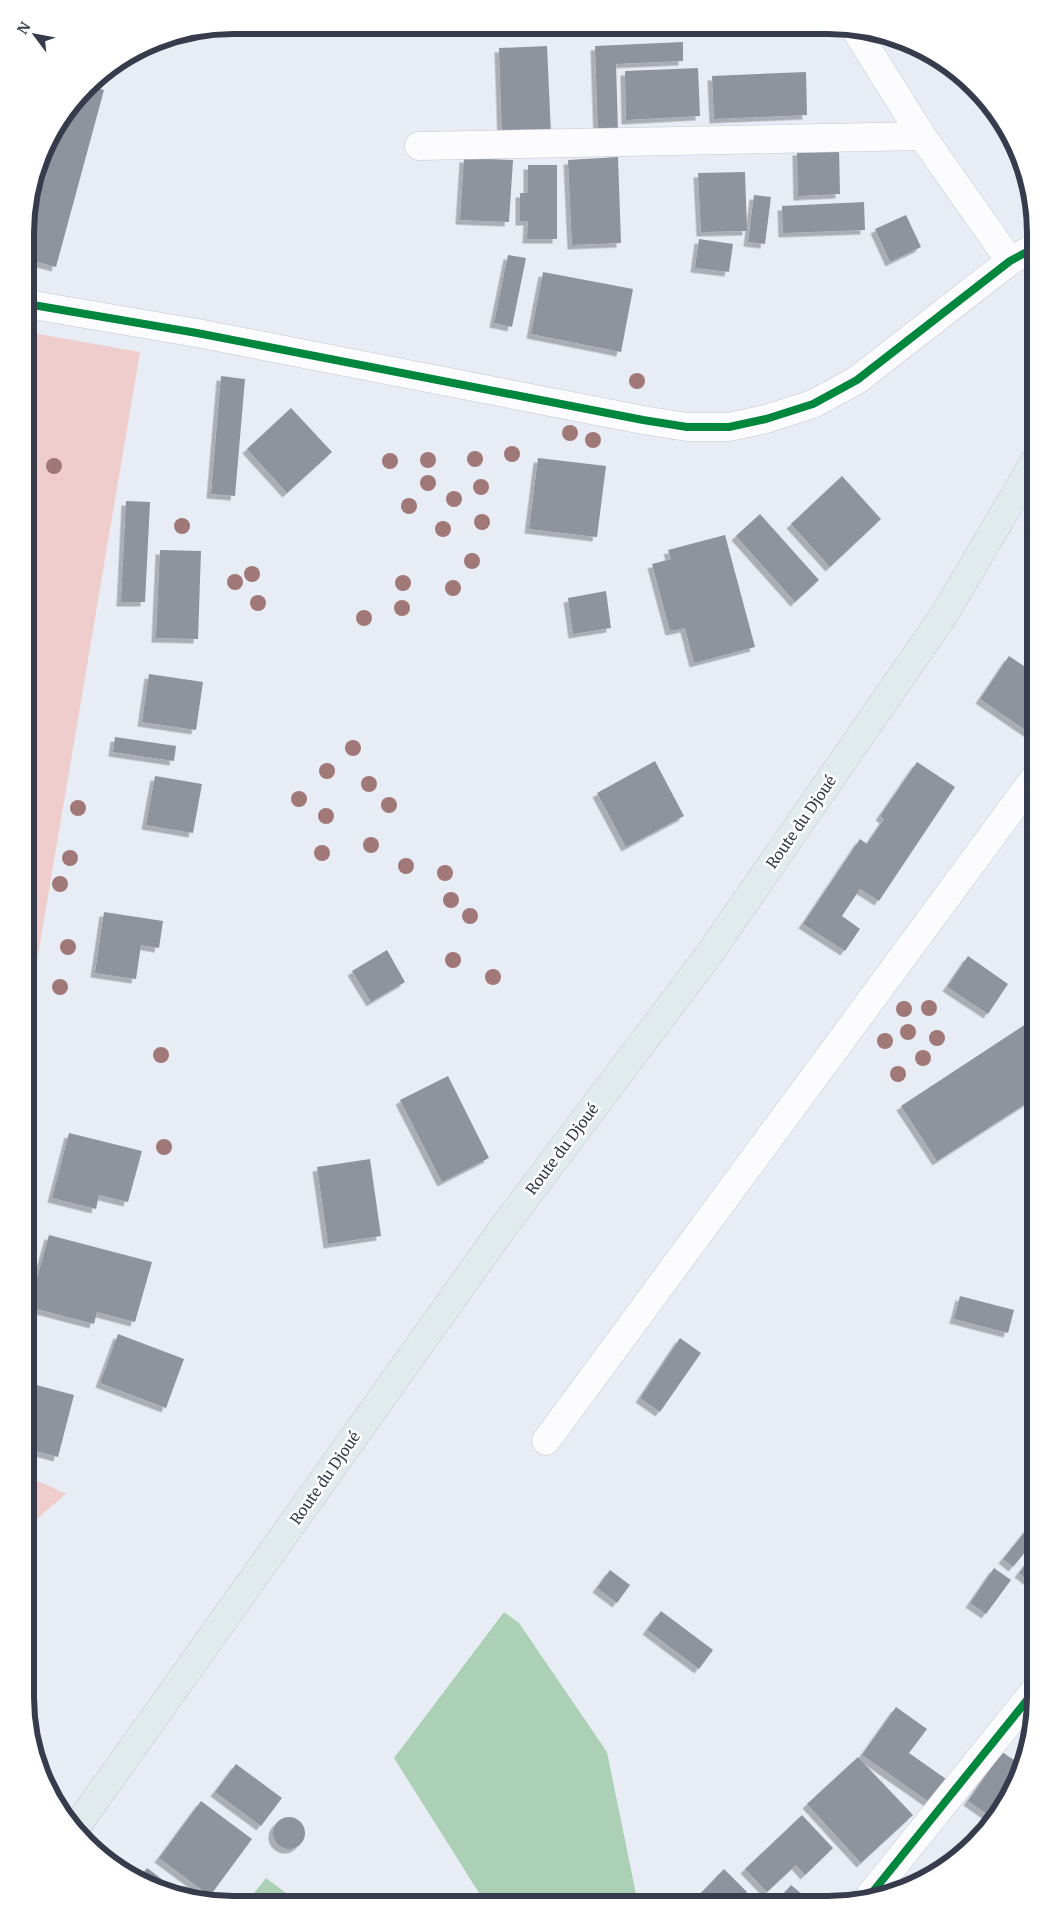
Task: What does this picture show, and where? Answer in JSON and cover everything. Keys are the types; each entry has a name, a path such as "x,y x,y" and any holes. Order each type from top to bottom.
{"main road":[{"name":"Route du Djoué","path":"79,1824 505,1225 710,953 944,615 1027,474"}],"street":[{"path":"860,36 922,136 1010,261"},
{"path":"419,146 922,136"},
{"path":"34,305 197,333 643,420 686,426 729,427 766,419 812,404 857,380 1010,261 1027,252"},
{"path":"546,1441 1027,788"},
{"path":"874,1890 1027,1700"}],"shaded area":[{"path":"34,333 140,352 34,979"},
{"path":"34,1479 66,1494 34,1521"},
{"path":"504,1612 519,1623 607,1752 636,1896 481,1896 394,1758"},
{"path":"266,1878 290,1896 252,1896"}],"building":[{"path":"683,42 683,61 616,64 618,131 598,133 595,46"},
{"path":"547,46 551,134 502,136 499,48"},
{"path":"698,68 700,116 626,120 625,71"},
{"path":"806,72 807,115 714,119 712,76"},
{"path":"96,88 104,90 56,267 34,261 34,220 54,145 60,133 83,101"},
{"path":"839,149 840,194 798,196 797,151"},
{"path":"618,157 621,243 572,245 568,160"},
{"path":"464,158 513,160 509,222 460,220"},
{"path":"528,165 557,165 557,239 527,239 528,221 520,221 520,193 528,193"},
{"path":"745,172 747,231 701,232 698,173"},
{"path":"754,195 771,197 765,244 748,242"},
{"path":"864,202 865,230 783,233 782,206"},
{"path":"906,215 921,247 890,262 875,229"},
{"path":"699,239 733,244 729,272 695,268"},
{"path":"508,255 526,258 512,327 494,323"},
{"path":"543,272 633,289 621,352 531,334"},
{"path":"221,376 245,379 235,496 211,494"},
{"path":"291,408 332,452 287,493 247,449"},
{"path":"538,458 606,466 597,537 529,529"},
{"path":"842,476 881,519 830,567 791,524"},
{"path":"126,501 150,502 145,602 121,602"},
{"path":"760,514 819,580 795,602 736,536"},
{"path":"725,535 755,647 694,663 685,628 670,631 652,564 671,559 668,550"},
{"path":"160,550 201,551 198,639 156,638"},
{"path":"606,591 611,628 573,634 568,598"},
{"path":"1009,656 1027,668 1027,731 980,699"},
{"path":"149,674 203,682 196,730 142,722"},
{"path":"115,737 176,746 174,761 113,752"},
{"path":"655,761 684,816 626,847 597,793"},
{"path":"917,762 955,787 879,901 860,889 842,916 860,929 845,951 803,924 860,839 867,844 884,819 880,816"},
{"path":"155,776 202,784 193,833 146,825"},
{"path":"104,912 163,921 159,948 141,945 136,979 95,973"},
{"path":"387,950 405,982 371,1002 352,971"},
{"path":"968,956 1008,984 988,1014 947,987"},
{"path":"1027,1023 1027,1103 937,1161 901,1106"},
{"path":"448,1076 489,1158 442,1182 400,1100"},
{"path":"69,1133 142,1151 128,1202 99,1195 96,1209 52,1198"},
{"path":"370,1159 381,1236 328,1244 317,1167"},
{"path":"49,1235 152,1262 135,1322 97,1312 94,1324 34,1308 34,1289"},
{"path":"960,1296 1014,1310 1008,1333 954,1319"},
{"path":"118,1334 184,1359 166,1408 100,1383"},
{"path":"680,1338 701,1353 660,1412 640,1398"},
{"path":"34,1384 74,1395 58,1457 34,1450"},
{"path":"1027,1529 1027,1550 1013,1567 1003,1559"},
{"path":"1027,1563 1027,1579 1019,1573"},
{"path":"994,1568 1011,1580 986,1614 970,1603"},
{"path":"610,1570 630,1585 617,1603 597,1588"},
{"path":"661,1611 713,1650 699,1669 647,1630"},
{"path":"896,1707 927,1729 909,1753 946,1779 929,1802 862,1755"},
{"path":"1002,1752 1017,1762 1001,1797 989,1815 968,1801"},
{"path":"858,1757 913,1815 861,1863 807,1804"},
{"path":"236,1764 282,1798 261,1826 215,1792"},
{"path":"201,1801 252,1839 211,1895 159,1858"},
{"path":"802,1815 833,1848 805,1875 796,1865 767,1892 745,1869"},
{"path":"289,1817 295,1818 300,1822 304,1827 304,1839 300,1844 295,1848 289,1849 283,1848 278,1844 274,1839 273,1833 274,1827 278,1822 283,1818"},
{"path":"147,1868 172,1887 156,1881 142,1875"},
{"path":"724,1869 747,1892 743,1896 704,1896 701,1893"},
{"path":"791,1885 804,1896 782,1896"}],"cycle path":[{"path":"34,305 197,333 643,420 687,427 729,427 766,419 813,404 857,380 1010,261 1027,252"},
{"path":"874,1890 1027,1700"}]}
